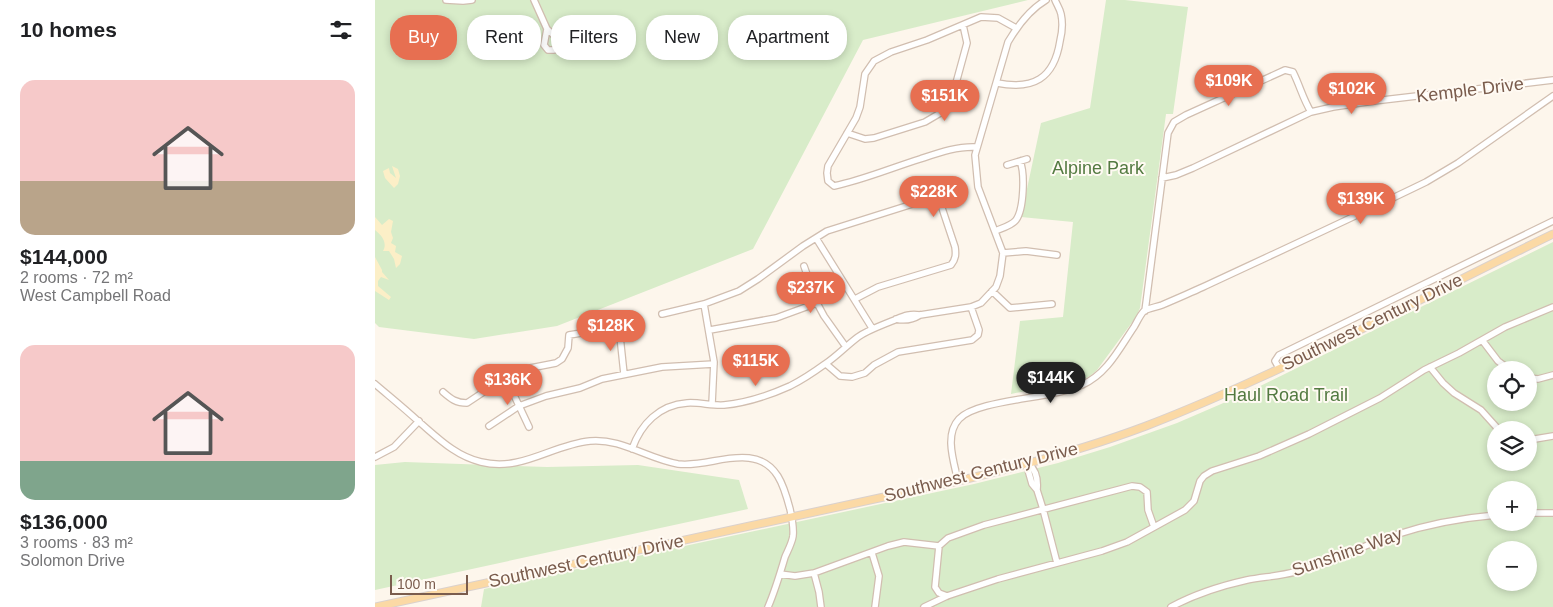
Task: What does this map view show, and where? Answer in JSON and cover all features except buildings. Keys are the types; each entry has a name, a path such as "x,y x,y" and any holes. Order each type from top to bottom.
{"main road":[{"name":"Southwest Century Drive","path":"375,607 1029,464 1145,426 1225,393 1553,234"}],"street":[{"path":"445,0 472,0"},
{"path":"534,0 547,29"},
{"path":"632,448 643,427 659,412 673,405 687,403 736,404 761,396 789,386 826,364 872,328 896,319 903,321 920,315 971,307 981,303 992,291 1000,276 1003,253 977,187 975,160 977,147 1008,42 1016,28 1029,13 1046,0"},
{"path":"997,83 1030,84 1047,74 1058,57 1062,32 1061,15 1055,0"},
{"path":"977,147 961,147 854,182 834,186 831,184 827,173 828,166 860,107 865,74 874,61 891,52 927,40 981,17 998,18 1016,28"},
{"path":"847,133 865,139 874,138 925,122 942,112 953,94 967,43 963,25"},
{"path":"958,481 951,448 951,435 960,418 981,407 1061,392 1092,380 1101,374 1111,362 1145,311 1168,133 1174,122 1186,114 1280,71 1289,70 1293,72 1299,83 1303,99 1311,112"},
{"name":"Kemple Drive","path":"1162,178 1193,168 1311,112 1374,101 1553,80"},
{"path":"1145,311 1187,294 1426,182 1459,163 1553,96"},
{"path":"995,231 1016,221 1019,214 1024,180 1023,160 1007,165"},
{"path":"662,314 704,304 739,291 827,231 960,188"},
{"path":"855,299 878,287 951,265 955,260 955,247 938,196"},
{"path":"1279,368 1275,361 1279,355 1553,221"},
{"path":"816,238 872,328"},
{"path":"1003,253 1027,251 1057,255"},
{"path":"804,266 817,303 846,347"},
{"path":"992,291 1010,308 1052,304"},
{"path":"710,330 776,318 817,303"},
{"path":"704,304 710,330 714,364 712,404"},
{"path":"826,364 840,376 852,377 865,373 874,365 898,352 972,340 978,335 979,330 971,307"},
{"path":"924,607 947,596 998,579 1115,546 1185,510 1194,501 1200,481 1212,471 1267,452 1309,434 1380,398 1398,385 1505,327 1553,307"},
{"path":"443,392 452,400 459,403 467,403 515,371 556,363 562,359 568,348 569,335 619,327 639,321"},
{"path":"619,327 624,374"},
{"path":"1482,340 1498,361"},
{"path":"489,426 519,406 546,396 581,388 602,379 662,367 714,364"},
{"path":"1430,367 1448,388 1481,410 1491,421"},
{"path":"1537,379 1553,375"},
{"path":"505,376 529,426"},
{"path":"375,384 454,451 471,459 489,464 522,462 568,446 593,441 608,442 632,448 663,460 680,464 737,456 762,461 781,478 787,495 793,534 768,607"},
{"path":"375,457 394,446 419,421"},
{"path":"1537,439 1553,436"},
{"path":"1029,464 1035,469 1038,482 1037,490 1057,563"},
{"path":"947,596 939,594 935,587 939,546 943,541 960,533 1043,509 1136,486 1147,492 1148,510 1154,527"},
{"path":"1537,513 1553,513"},
{"name":"Sunshine Way","path":"1171,607 1210,589 1314,566 1395,535 1464,518 1487,516"},
{"path":"780,574 795,576 814,573 904,542 939,546"},
{"path":"872,553 879,576 875,607"},
{"path":"814,573 821,607"}],"green space":[{"path":"375,0 1028,0 863,40 753,249 557,326 474,339 379,327 375,323"},
{"name":"Alpine Park","path":"1106,0 1125,0 1188,7 1173,114 1166,114 1140,308 1136,317 1097,370 1090,376 1082,380 1011,394 1020,321 1063,317 1073,222 1021,217 1041,123 1090,108"},
{"name":"Haul Road Trail","path":"1553,242 1553,607 481,607 484,589 974,484 1058,463 1177,423 1242,395"},
{"path":"405,462 547,467 638,465 739,480 748,509 375,590 375,465"}],"sand":[{"path":"392,166 398,169 400,176 398,184 394,188 385,178 383,171 389,168 390,173 396,178"},
{"path":"375,217 382,225 389,219 393,221 391,232 393,238 391,243 396,246 395,252 402,256 400,264 396,268 394,259 389,251 383,251 385,245 381,236 375,230"},
{"path":"375,257 382,272 389,280 381,277 378,281 378,286 391,297 389,300 375,291"}]}
